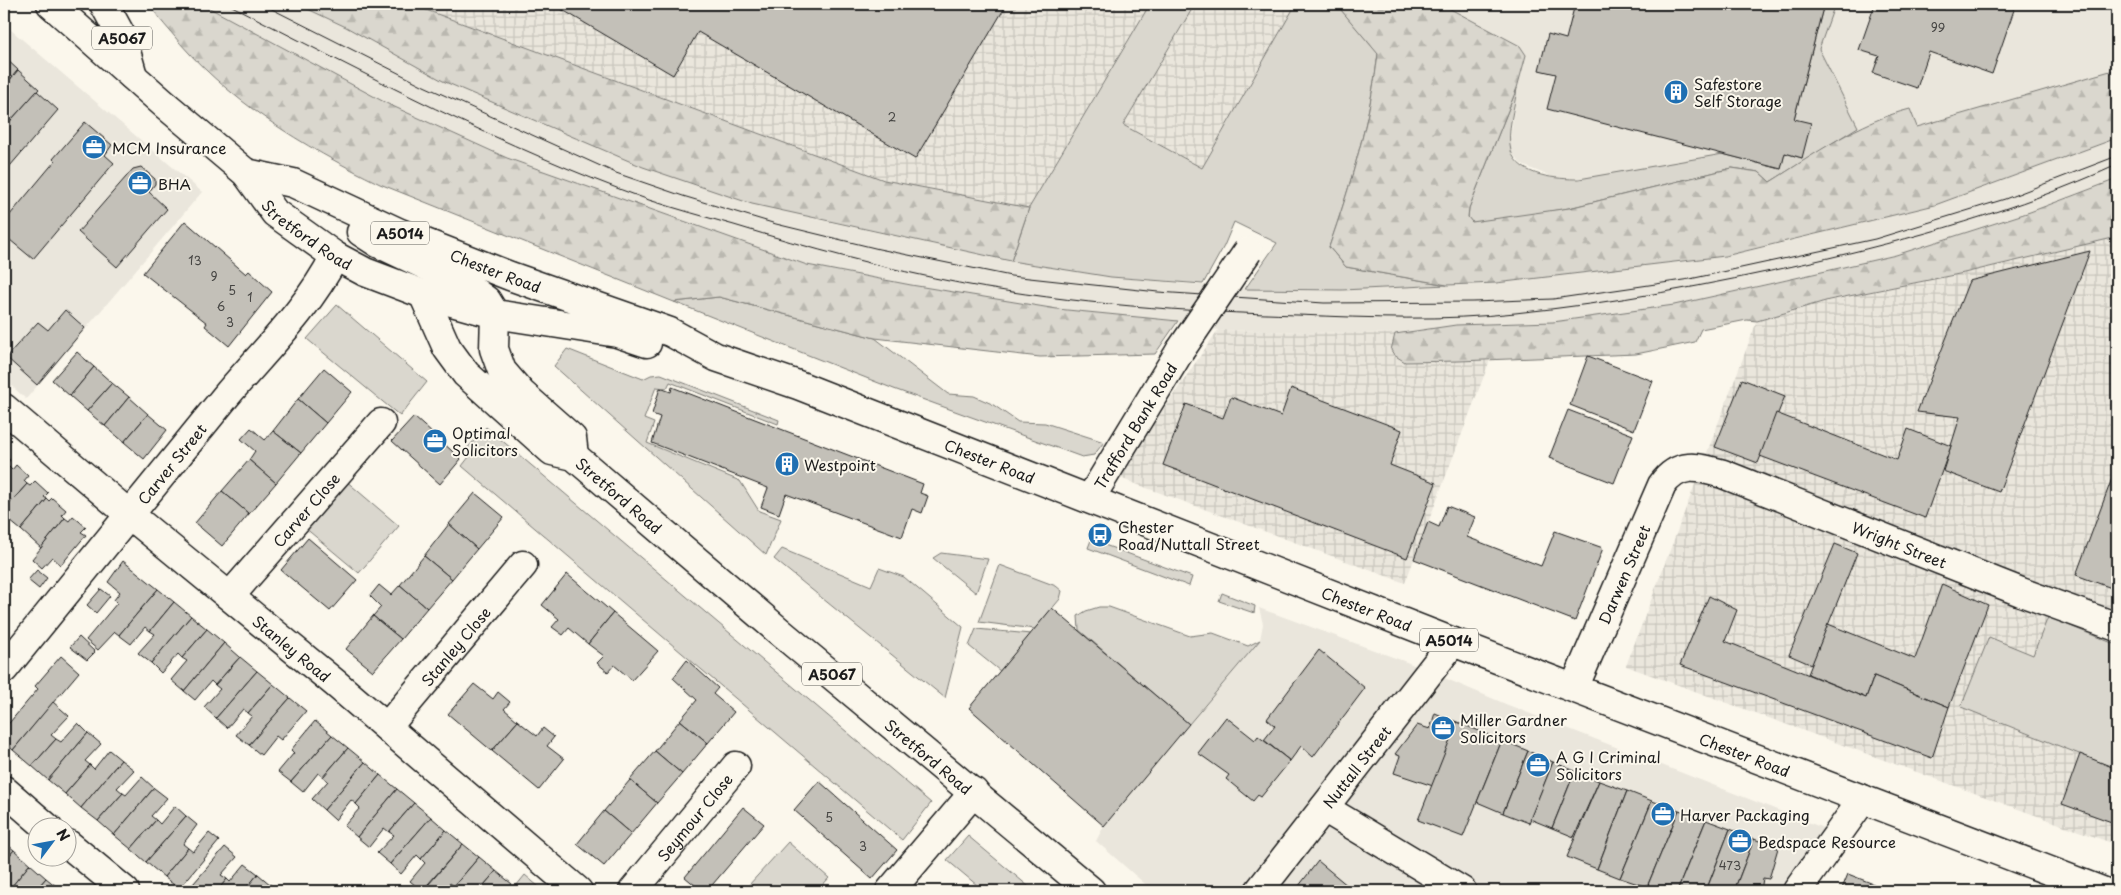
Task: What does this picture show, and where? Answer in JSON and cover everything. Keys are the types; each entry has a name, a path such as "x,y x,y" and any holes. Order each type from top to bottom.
{"main road":[{"name":"Stretford Road","path":"52,4 246,173 275,212 335,256 365,272 423,294 447,348 466,374 552,451 574,456 780,632 1091,891"},
{"name":"A5067","path":"104,4 122,37 133,76"},
{"name":"Chester Road","path":"246,173 293,183 400,233 501,273 670,332 716,357 798,385 1453,642 2102,891"},
{"path":"293,183 378,244 470,287 487,301 496,314 494,349 502,371 521,394 572,438 574,456"},
{"name":"Trafford Bank Road","path":"1090,498 1180,351 1248,252"},
{"name":"Carver Street","path":"4,669 312,296 324,279 335,256"},
{"name":"Chester Road","path":"423,294 496,314 618,333 669,351 716,357"},
{"name":"Stanley Road","path":"4,408 130,515 387,727 578,891"},
{"name":"Carver Close","path":"230,596 381,423"},
{"name":"Wright Street","path":"1681,469 1698,467 1723,474 2021,592 2117,627"},
{"name":"Darwen Street","path":"1574,688 1662,485 1669,475 1681,469"},
{"name":"Stanley Close","path":"387,727 523,565"},
{"name":"Nuttall Street","path":"1259,891 1453,642"},
{"name":"Seymour Close","path":"633,891 736,766"},
{"path":"4,790 36,818"},
{"path":"890,891 974,792"},
{"path":"1797,891 1863,799"},
{"path":"1324,808 1462,891"},
{"path":"78,852 125,891"}],"shaded area":[{"path":"202,4 297,4 346,27 811,218 1011,261 1111,277 1245,289 1342,290 1496,283 1725,256 1796,240 1855,223 1935,205 2117,138 2117,179 2030,212 1896,255 1674,305 1553,322 1456,325 1395,334 1218,330 1178,321 1057,309 911,285 807,265 507,158 388,104"},
{"path":"410,4 1150,4 1029,208 884,180"},
{"path":"1195,4 1296,4 1202,168 1123,125"},
{"path":"1441,4 2117,4 2117,69 1781,169 1557,179 1522,165 1511,152 1510,140 1517,88 1526,55 1520,46"},
{"path":"4,24 202,192 26,399 4,379"},
{"path":"2117,237 2117,845 1626,666 1757,321 1829,300 1964,273"},
{"path":"1218,330 1395,334 1391,344 1405,362 1490,360 1405,583 1117,477"},
{"path":"1259,608 1409,663 1508,705 1836,833 1794,891 1153,891 1096,841 1104,826 1260,640 1263,624"}],"green space":[{"path":"150,4 202,4 388,104 507,158 807,265 911,285 1057,309 1178,321 1155,354 1040,357 875,338 719,297 674,302 380,184 351,170 294,137 240,100 191,56 162,22"},
{"path":"297,4 410,4 884,180 1029,208 1011,261 752,204 643,167 443,81 346,27"},
{"path":"1150,4 1195,4 1123,125 1202,168 1296,4 1336,4 1378,53 1370,103 1359,152 1329,247 1346,267 1447,285 1342,290 1245,289 1277,243 1234,222 1224,246 1203,284 1111,277 1011,261 1029,208"},
{"path":"1336,4 1441,4 1520,46 1526,55 1517,88 1469,208 1468,217 1472,222 1569,208 1732,168 1759,172 1770,182 1855,130 1891,115 1910,109 1917,127 2117,69 2117,138 1935,205 1725,256 1496,283 1447,285 1346,267 1329,247 1359,152 1378,54"},
{"path":"1824,4 1835,4 1819,49 1858,127 1770,182 1759,172 1732,168 1569,208 1484,222 1472,222 1468,218 1469,208 1517,88 1510,128 1511,151 1515,160 1522,166 1540,175 1579,179 1723,154 1781,169 1785,153 1802,158 1794,119"},
{"path":"2117,179 2117,237 1964,273 1829,300 1757,321 1747,320 1701,329 1695,342 1636,354 1459,361 1405,362 1394,355 1391,350 1395,334 1456,325 1553,322 1674,305 1896,255 2030,212"},
{"path":"719,297 875,338 948,394 974,396 992,404 1018,422 1045,423 1104,442 1094,455 1082,457 894,389 674,302"},
{"path":"337,305 427,382 400,416 307,339"},
{"path":"567,349 643,379 651,375 661,374 779,420 778,424 670,382 667,388 656,387 644,419 654,423 647,443 740,481 759,511 781,519 766,555 554,366"},
{"path":"486,427 931,803 902,840 462,466 469,457 464,452"},
{"path":"345,480 399,526 359,573 304,527"},
{"path":"1091,540 1192,577 1189,586 1088,548"},
{"path":"782,549 871,586 879,568 904,577 963,627 945,698 774,559"},
{"path":"941,553 988,559 976,593 933,558"},
{"path":"1000,565 1056,586 1062,591 1060,599 1035,629 979,622"},
{"path":"1222,593 1255,606 1254,613 1219,601"},
{"path":"1099,607 1109,607 1190,636 1213,633 1248,646 1260,640 1189,724 1079,630 1078,616"},
{"path":"2048,617 2117,645 2117,769 1961,707 1989,637 2033,655"},
{"path":"976,629 1031,634 1000,671 969,646"},
{"path":"968,836 1034,891 984,891 947,860"},
{"path":"788,842 829,878 817,891 754,891 748,886"},
{"path":"525,875 539,887 536,891 512,891"}],"building":[{"path":"564,4 1007,4 915,159 698,32 673,75 561,9"},
{"name":"Safestore Self Storage","path":"1575,4 1824,4 1794,119 1811,123 1802,158 1785,153 1781,169 1547,109 1556,74 1539,70 1548,34 1566,39"},
{"path":"1875,4 2016,4 1992,74 1929,52 1917,88 1873,73 1879,56 1859,50"},
{"path":"4,57 18,70 4,87"},
{"path":"18,70 39,89 4,128 4,87"},
{"path":"37,91 58,110 4,173 4,128"},
{"path":"85,122 112,145 105,155 114,163 33,259 4,235 4,222 55,161 53,159"},
{"path":"141,167 155,179 155,184 149,192 167,209 117,267 78,232 133,169"},
{"path":"185,221 246,274 249,271 272,292 229,346 205,326 207,323 143,273"},
{"path":"2090,251 1999,492 1943,471 1960,417 1917,412 1969,281"},
{"path":"65,310 85,328 37,385 6,357 38,322 48,330"},
{"path":"77,352 94,367 70,396 52,380"},
{"path":"1588,356 1653,381 1634,430 1570,405"},
{"path":"94,367 112,383 87,411 70,396"},
{"path":"324,368 352,392 326,423 298,399"},
{"path":"1742,379 1785,396 1758,463 1715,447"},
{"path":"112,383 129,397 105,426 87,411"},
{"name":"Westpoint","path":"672,387 923,484 920,493 928,496 922,513 912,509 902,537 786,494 779,514 761,507 768,488 652,443 660,417 652,414 660,388 671,392"},
{"path":"1291,388 1402,430 1390,465 1436,483 1407,558 1163,465 1186,404 1223,418 1231,397 1281,416"},
{"path":"129,397 148,414 124,442 105,426"},
{"path":"298,399 326,423 301,453 273,431"},
{"path":"1568,410 1633,435 1614,483 1549,458"},
{"path":"1776,413 1897,460 1908,429 1951,446 1925,518 1760,456"},
{"path":"148,414 167,430 144,459 124,442"},
{"path":"414,417 461,459 440,484 392,441"},
{"path":"251,428 265,440 273,431 301,453 276,483 249,460 255,451 241,439"},
{"path":"4,454 10,460 6,465 9,467 4,473"},
{"path":"249,460 276,483 249,514 222,491"},
{"path":"16,465 28,476 24,481 27,484 4,510 4,473 9,467 12,470"},
{"path":"2117,465 2117,590 2076,575"},
{"path":"35,481 48,493 44,497 47,499 21,530 4,516 4,510 27,484 30,486"},
{"path":"222,491 249,514 222,546 195,523"},
{"path":"475,493 504,517 477,549 449,524"},
{"path":"52,498 66,510 62,515 65,518 41,548 21,530 47,499 49,501"},
{"path":"1447,506 1475,517 1467,537 1541,566 1555,531 1603,548 1575,621 1414,559 1428,522 1439,527"},
{"path":"73,516 86,527 81,532 86,535 61,565 52,557 42,568 32,559 65,518 69,521"},
{"path":"449,524 477,549 452,579 424,556"},
{"path":"308,538 357,580 330,611 281,570"},
{"path":"1835,544 1857,553 1812,665 1789,655"},
{"path":"424,556 452,579 427,608 400,585"},
{"path":"123,561 158,589 119,635 115,632 98,650 86,640 117,603 114,600 120,592 108,582"},
{"path":"37,570 47,578 39,589 28,580"},
{"path":"567,574 613,613 588,644 569,628 563,635 552,627 559,619 542,605"},
{"path":"1942,584 1988,605 1949,707 1874,676 1866,698 1808,674 1828,624 1915,659"},
{"path":"379,585 391,595 400,585 427,608 401,639 373,616 381,607 370,596"},
{"path":"101,589 110,596 96,613 87,605"},
{"path":"158,589 174,602 150,631 145,627 131,644 119,635"},
{"path":"1709,596 1737,610 1725,641 1866,698 1874,676 1949,707 1932,758 1680,665"},
{"path":"174,602 191,616 151,663 138,653 155,634 150,631"},
{"path":"1052,608 1189,724 1104,826 969,708"},
{"path":"613,613 658,651 632,680 614,665 608,672 597,663 604,656 588,644"},
{"path":"191,616 207,629 182,658 178,654 161,673 151,663"},
{"path":"373,616 401,639 373,671 346,649"},
{"path":"207,629 224,643 184,691 171,680 187,661 182,658"},
{"path":"79,637 95,652 87,660 70,647"},
{"path":"224,643 240,657 215,685 211,681 195,700 184,691"},
{"path":"1319,650 1365,688 1313,757 1301,746 1290,761 1264,740 1275,726 1267,719"},
{"path":"61,656 79,672 13,750 4,742 4,729 38,689 35,686"},
{"path":"240,657 257,671 216,718 204,707 220,689 215,685"},
{"path":"687,660 718,688 713,694 734,712 708,743 680,720 697,700 673,678"},
{"path":"257,671 273,684 248,713 243,709 227,728 216,718"},
{"path":"273,684 290,698 249,745 236,735 252,716 248,713"},
{"path":"474,684 493,699 498,692 510,702 504,709 518,721 492,751 448,714"},
{"path":"290,698 306,711 281,740 276,736 261,755 249,745"},
{"path":"53,702 69,716 51,735 56,739 32,766 13,750"},
{"path":"1435,713 1457,722 1433,786 1394,773 1400,756 1395,754 1417,725 1430,729"},
{"path":"1226,717 1255,740 1258,736 1290,761 1261,797 1258,795 1253,801 1226,779 1229,775 1198,753"},
{"path":"680,720 708,743 682,774 655,751"},
{"path":"315,721 332,735 291,782 278,772 294,753 291,750"},
{"path":"518,721 537,736 543,728 554,737 547,746 564,759 539,790 492,751"},
{"path":"1457,722 1502,740 1463,837 1418,820"},
{"path":"78,723 88,733 48,780 32,766 56,739 61,742"},
{"path":"88,733 101,744 85,761 90,765 65,794 48,780"},
{"path":"332,735 348,748 323,777 318,773 303,792 291,782"},
{"path":"1502,740 1528,751 1503,813 1477,802"},
{"path":"348,748 365,762 324,810 312,799 328,781 323,777"},
{"path":"109,750 121,760 81,808 65,794 90,765 94,769"},
{"path":"655,751 682,774 657,803 630,780"},
{"path":"1528,751 1553,762 1529,823 1503,813"},
{"path":"2080,754 2117,769 2117,824 2062,804"},
{"path":"121,760 134,770 117,788 123,793 98,821 81,808"},
{"path":"365,762 380,775 356,804 351,800 335,820 324,810"},
{"path":"1553,762 1575,771 1552,828 1530,819"},
{"path":"1575,771 1599,781 1574,837 1552,828"},
{"path":"380,775 397,789 357,837 344,826 360,808 356,804"},
{"path":"142,777 154,788 114,835 98,821 123,793 126,795"},
{"path":"630,780 657,803 631,834 604,811"},
{"path":"819,781 897,850 872,879 794,810"},
{"path":"1599,781 1627,791 1597,869 1567,857"},
{"path":"154,788 167,798 151,816 156,820 131,849 114,835"},
{"path":"397,789 414,803 389,832 384,828 369,847 357,837"},
{"path":"1627,791 1652,801 1620,878 1597,869"},
{"path":"1652,801 1679,810 1647,887 1620,878"},
{"path":"414,803 431,817 390,864 377,853 394,835 389,832"},
{"path":"175,806 186,816 146,862 131,849 156,820 160,824"},
{"path":"743,807 764,824 707,891 702,891 685,877"},
{"path":"1679,810 1706,820 1677,891 1657,891 1647,887"},
{"path":"604,811 631,834 604,866 577,844"},
{"path":"186,816 197,825 183,844 188,848 164,877 146,862"},
{"path":"431,817 446,830 421,859 417,855 401,874 390,864"},
{"path":"1706,820 1730,829 1706,891 1677,891"},
{"path":"1730,829 1754,839 1734,891 1706,891"},
{"path":"446,830 463,844 422,891 410,881 425,863 421,859"},
{"path":"209,833 219,841 179,889 164,877 188,848 193,852"},
{"path":"1754,839 1778,848 1769,879 1763,878 1761,891 1734,891"},
{"path":"4,842 14,850 4,862"},
{"path":"463,844 479,857 454,886 450,883 443,891 423,891"},
{"path":"225,847 237,857 221,875 227,879 217,891 187,891"},
{"path":"14,850 28,862 28,866 8,891 4,891 4,862"},
{"path":"479,857 496,871 479,891 458,891 454,886"},
{"path":"1318,861 1354,891 1295,891"},
{"path":"245,864 258,874 244,891 217,891 227,879 230,882"},
{"path":"28,866 28,868 35,868 46,878 35,891 8,891"},
{"path":"496,871 512,884 506,891 479,891"},
{"path":"258,874 271,885 265,891 244,891"},
{"path":"1848,874 1876,885 1874,891 1841,891"},
{"path":"46,878 62,891 35,891"},
{"path":"1876,885 1892,891 1874,891"}],"tram line":[{"path":"228,4 488,134 595,180 649,200 819,250 935,278 1005,291 1130,306 1256,314 1407,318 1488,316 1589,304 1734,279 1886,244 1964,222 2042,196 2117,165"},
{"path":"262,4 424,86 616,173 683,196 776,224 879,249 1011,276 1158,292 1324,303 1473,302 1553,299 1690,279 1875,239 2005,199 2117,156"}],"place":[{"name":"Safestore Self Storage","path":"1676,92"},
{"name":"MCM Insurance","path":"94,147"},
{"name":"BHA","path":"140,183"},
{"name":"Optimal Solicitors","path":"435,441"},
{"name":"Westpoint","path":"787,464"},
{"name":"Chester Road/Nuttall Street","path":"1100,535"},
{"name":"Miller Gardner Solicitors","path":"1443,728"},
{"name":"A G I Criminal Solicitors","path":"1538,765"},
{"name":"Harver Packaging","path":"1663,814"},
{"name":"Bedspace Resource","path":"1740,841"}]}
